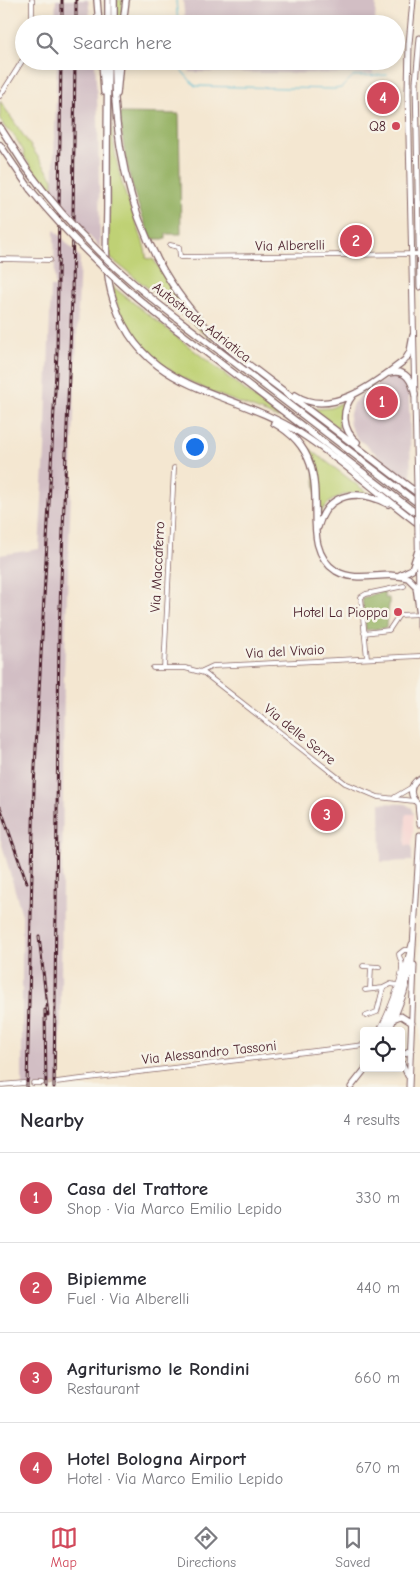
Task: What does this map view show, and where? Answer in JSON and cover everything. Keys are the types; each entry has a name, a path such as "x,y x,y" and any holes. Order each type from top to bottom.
{"highway":[{"path":"97,0 98,15"},
{"path":"108,0 108,15"},
{"path":"114,0 114,15"},
{"path":"124,15 126,0"},
{"path":"102,70 107,152"},
{"path":"108,70 108,275 120,316 136,343 162,369 185,384 267,416 300,433 420,525"},
{"path":"114,70 116,136 133,204 142,229 162,267 183,300 208,328 261,373 420,495"},
{"path":"116,136 120,70"},
{"name":"Autostrada Adriatica","path":"0,127 26,169 56,208 102,257 183,323 420,505"},
{"name":"Autostrada Adriatica","path":"0,145 30,189 64,230 103,270 177,330 420,516"},
{"path":"261,373 300,399 314,403 333,403 354,393 405,360 410,352 413,336"},
{"path":"380,377 394,372 406,375 411,381 415,395"},
{"path":"354,393 345,411 344,422 348,433 406,484"},
{"path":"227,401 280,426 304,449 314,473 316,534 323,558 342,574 361,577 400,576 408,578 415,583 420,614"},
{"path":"316,534 321,518 330,506 337,500 353,495 373,497 410,518"},
{"path":"400,576 412,569 418,551"}],"main road":[{"path":"413,0 409,44 408,98 420,627"},
{"path":"420,38 416,98 420,286"},
{"path":"419,777 412,786 411,794 417,804 420,824"},
{"path":"388,1027 395,1018 404,993 412,950 420,835"},
{"path":"409,1085 412,1023 412,950"},
{"path":"387,1027 412,950"},
{"path":"395,1018 405,1017 412,1023"},
{"path":"405,1053 411,1050"},
{"path":"405,1068 409,1085"},
{"path":"350,1087 362,1072"}],"street":[{"path":"32,0 32,15"},
{"path":"0,96 16,70"},
{"path":"408,98 416,98"},
{"path":"411,202 419,205"},
{"name":"Via Alberelli","path":"170,245 179,247 180,257 420,254"},
{"path":"0,259 50,260"},
{"name":"Via Maccaferro","path":"164,668 174,468"},
{"path":"367,658 361,597 366,594 404,586"},
{"path":"364,633 389,630 399,615 420,614"},
{"name":"Via del Vivaio","path":"153,668 185,668 200,672 214,666 420,656"},
{"name":"Via delle Serre","path":"200,672 224,688 345,784 378,797 393,798 417,804"},
{"path":"393,798 412,786"},
{"path":"381,1027 397,985 402,966 399,954 404,950 412,950"},
{"path":"363,966 379,967"},
{"path":"371,967 368,989 383,988 391,984 397,985"},
{"path":"366,1016 377,1012 383,988"},
{"name":"Via Alessandro Tassoni","path":"56,1082 360,1045"},
{"path":"0,1085 24,1083"},
{"path":"33,1083 42,1083"}],"shaded area":[{"path":"56,0 88,0 90,15 55,15"},
{"path":"183,0 376,0 375,15 184,15"},
{"path":"57,70 95,70 100,248 53,196"},
{"path":"189,70 373,70 373,74 190,72"},
{"path":"54,229 80,257 64,675 60,1087 22,1087 22,915 0,838 0,555 39,549 45,451 51,287 55,287"},
{"path":"391,376 400,378 409,395 411,479 405,477 357,438 350,426 349,417 353,403 366,391"},
{"path":"380,803 405,804 412,808 414,814 406,814 405,845 412,846 412,861 381,862"},
{"path":"406,814 414,814 412,846 405,845"}],"green space":[{"path":"117,0 123,0 122,15 117,15"},
{"path":"0,101 53,179 53,196 25,158 23,150 13,134 5,128 0,119"},
{"path":"110,106 119,172 144,246 146,258 154,260 180,300 213,340 109,257"},
{"path":"120,113 179,114 181,234 166,234 166,239 152,239 139,208 130,178 126,162"},
{"path":"112,286 279,417 216,394 176,374 158,361 142,347 128,329 120,314"},
{"path":"343,402 339,417 339,429 313,409 331,408"},
{"path":"301,443 369,494 354,493 339,496 327,504 318,517 314,467"},
{"path":"384,591 385,598 389,598 386,628 366,630 362,598"}],"waterway":[{"path":"176,0 177,15"},
{"path":"182,70 195,86 334,89 341,88 353,76 387,75"}],"tunnel":[{"path":"42,1083 56,1082"}],"railway":[{"path":"62,0 62,15"},
{"path":"76,0 76,15"},
{"path":"27,1087 34,786 57,353 61,70"},
{"path":"54,1087 59,633 72,297 75,70"},
{"path":"0,807 27,883"},
{"path":"39,936 48,1015"},
{"path":"45,1010 46,1087"}],"place":[{"name":"Hotel Bologna Airport","path":"383,98"},
{"name":"Q8","path":"396,126"},
{"name":"Bipiemme","path":"356,241"},
{"name":"Casa del Trattore","path":"382,402"},
{"name":"Hotel La Pioppa","path":"398,612"},
{"name":"Agriturismo le Rondini","path":"327,815"}]}
